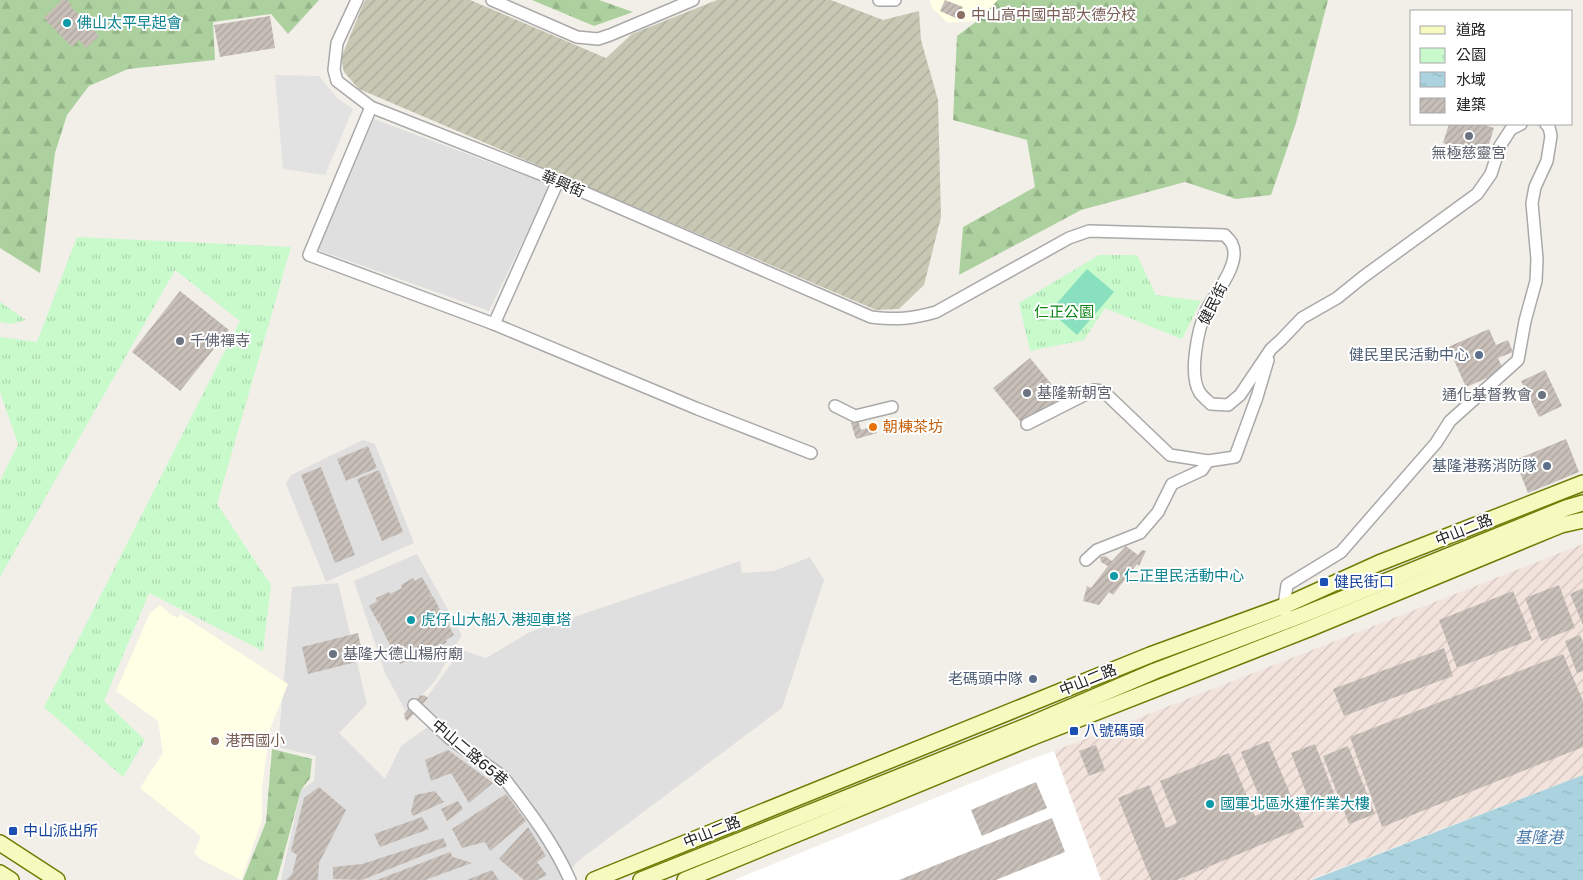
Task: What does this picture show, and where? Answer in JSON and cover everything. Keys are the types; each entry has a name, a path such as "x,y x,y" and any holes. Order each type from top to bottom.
{"street":[{"name":"華興街","path":"357,0 337,43 334,70 338,81 371,107 558,181 872,317"},
{"path":"492,0 577,37 598,38 610,35 693,0"},
{"path":"879,0 895,0"},
{"path":"371,107 309,255 494,324 698,409 811,453"},
{"name":"健民街","path":"872,317 895,320 936,312 1069,238 1089,231 1225,235 1234,246 1233,260 1223,285 1207,310 1195,342 1195,376 1199,392 1211,404 1228,405 1240,395 1271,349 1302,318 1337,298 1477,194 1491,174 1500,146 1511,129 1519,125"},
{"path":"685,880 1033,737 1288,620 1287,585 1341,552 1436,443 1450,421 1518,360 1525,322 1536,280 1537,259 1532,203 1547,161 1550,136 1548,125"},
{"path":"494,324 558,181"},
{"path":"1027,424 1094,390 1103,391 1170,455 1208,461 1235,457 1257,397 1271,349"},
{"path":"835,406 855,416 892,407"},
{"path":"1086,560 1097,550 1140,533 1158,512 1172,484 1202,470 1208,461"},
{"name":"中山二路","path":"1288,620 1379,564 1583,483"},
{"name":"中山二路","path":"641,880 1020,729 1155,671 1288,620 1566,508 1583,503"},
{"name":"中山二路","path":"594,880 1150,655 1288,620 1561,525 1583,520"},
{"name":"中山二路65巷","path":"414,705 448,736 502,776 534,818 570,880"},
{"path":"0,843 57,880"},
{"path":"0,873 11,880"}],"shaded area":[{"path":"365,0 470,0 606,58 632,34 717,0 831,0 883,20 919,11 921,40 938,100 941,217 924,285 899,309 876,310 359,89 344,72 341,58"},
{"name":"中山高中國中部大德分校","path":"930,0 998,0 977,21 948,23 932,8"},
{"path":"275,75 319,76 336,97 353,109 325,175 283,169"},
{"path":"374,119 550,185 489,311 318,250"},
{"path":"363,440 375,444 414,543 326,582 286,484 291,475"},
{"path":"1583,544 1583,775 1309,880 1101,880 1054,751"},
{"path":"417,554 462,635 435,681 406,712 385,673 354,581"},
{"path":"810,557 824,580 782,708 578,861 562,880 281,880 301,790 314,781 316,756 278,747 292,587 338,583 367,704 339,733 385,779 401,746 439,719 422,704 461,650 486,658 530,632 740,561 742,573 774,571"},
{"name":"港西國小","path":"160,605 178,618 180,614 288,684 270,729 262,788 262,820 241,880 202,860 194,853 201,836 140,788 163,753 158,721 116,691 150,613"}],"green space":[{"path":"0,0 319,0 288,34 271,14 213,22 215,60 128,69 89,86 67,115 55,153 40,273 0,248"},
{"path":"532,0 599,0 633,12 594,26"},
{"path":"998,0 1328,0 1296,123 1271,195 1236,199 1185,182 1081,210 959,275 963,227 1035,187 1027,140 953,120 957,36 977,21"},
{"path":"77,237 291,247 217,504 271,585 263,651 149,593 104,701 145,740 123,777 44,707 240,321 175,270 0,577 0,481 18,444 0,392 0,337 37,342"},
{"name":"仁正公園","path":"1099,255 1137,255 1156,295 1201,301 1182,339 1105,308 1084,340 1030,351 1019,303"},
{"path":"1087,269 1114,292 1077,335 1050,311"},
{"path":"0,302 26,320 11,324 0,322"},
{"path":"272,749 312,759 310,778 301,790 277,880 243,880 266,822"}],"water":[{"name":"基隆港","path":"1583,775 1583,880 1312,880"}],"pier":[{"path":"1054,751 1101,880 734,880 1026,761"}],"building":[{"name":"佛山太平早起會","path":"62,0 67,0 71,4 70,6 99,36 86,48 79,40 72,47 44,18"},
{"path":"945,0 963,7 958,19 940,11"},
{"path":"270,16 275,48 220,57 214,25"},
{"name":"無極慈靈宮","path":"1449,125 1485,125 1494,128 1485,157 1443,143"},
{"name":"千佛禪寺","path":"180,291 229,330 180,391 132,352"},
{"name":"健民里民活動中心","path":"1489,329 1496,345 1508,340 1513,352 1498,358 1504,371 1466,387 1448,347"},
{"name":"基隆新朝宮","path":"1030,358 1062,397 1023,425 993,388"},
{"name":"通化基督教會","path":"1545,370 1562,406 1539,417 1521,381"},
{"name":"朝棟茶坊","path":"858,420 861,430 876,425 877,433 856,439 851,423"},
{"name":"基隆港務消防隊","path":"1566,439 1579,472 1528,493 1515,460"},
{"path":"368,446 377,468 346,481 337,459"},
{"path":"321,467 355,555 335,563 301,475"},
{"path":"379,470 403,532 382,541 357,479"},
{"name":"仁正里民活動中心","path":"1126,546 1138,555 1142,550 1146,551 1139,566 1137,564 1113,595 1109,592 1099,605 1083,601 1087,586 1091,588 1108,566 1101,562 1100,557 1105,556 1112,561"},
{"name":"虎仔山大船入港迴車塔","path":"422,577 432,595 429,598 433,596 443,616 440,618 444,617 454,635 435,649 433,646 422,653 423,655 410,662 409,660 400,664 390,646 394,644 390,645 380,625 382,622 379,624 369,606 377,601 376,598 402,588 401,585 413,578 415,581"},
{"path":"1559,585 1575,628 1541,641 1525,598"},
{"path":"1583,588 1583,625 1570,594"},
{"path":"1513,591 1532,639 1457,668 1439,620"},
{"name":"基隆大德山楊府廟","path":"358,633 364,660 308,674 302,647"},
{"path":"1580,635 1583,642 1583,671 1577,673 1565,641"},
{"path":"1444,648 1453,676 1344,716 1333,689"},
{"path":"1563,654 1583,701 1583,747 1382,827 1350,737"},
{"path":"421,695 428,698 407,721 404,714"},
{"name":"國軍北區水運作業大樓","path":"1268,741 1304,827 1177,880 1151,880 1118,798 1149,785 1166,828 1177,823 1160,781 1229,753 1255,816 1265,811 1241,752"},
{"path":"1315,744 1336,799 1312,808 1291,753"},
{"path":"1096,745 1105,770 1089,776 1079,751"},
{"path":"1348,746 1375,814 1349,824 1323,756"},
{"path":"448,750 493,783 469,803 451,773 431,781 425,760"},
{"path":"1036,782 1047,808 982,836 971,810"},
{"path":"319,787 346,810 319,863 318,880 286,880 292,874 297,855 291,851 304,798"},
{"path":"435,791 444,802 413,816 411,812 415,795"},
{"path":"506,794 526,821 490,851 485,842 462,848 452,829"},
{"path":"458,801 463,809 447,821 441,809"},
{"path":"422,817 429,829 380,847 374,834"},
{"path":"1052,818 1065,852 996,880 899,880"},
{"path":"528,827 546,856 537,862 547,875 537,880 524,880 499,859"},
{"path":"443,838 447,846 362,880 333,879 333,867 362,864"},
{"path":"450,852 453,857 472,863 425,880 377,880"},
{"path":"492,870 499,880 467,880"}],"place":[{"name":"中山高中國中部大德分校","path":"961,15"},
{"name":"佛山太平早起會","path":"67,23"},
{"name":"無極慈靈宮","path":"1469,136"},
{"name":"千佛禪寺","path":"180,341"},
{"name":"健民里民活動中心","path":"1479,355"},
{"name":"基隆新朝宮","path":"1027,393"},
{"name":"通化基督教會","path":"1542,395"},
{"name":"朝棟茶坊","path":"873,427"},
{"name":"基隆港務消防隊","path":"1547,466"},
{"name":"仁正里民活動中心","path":"1114,576"},
{"name":"健民街口","path":"1324,582"},
{"name":"虎仔山大船入港迴車塔","path":"411,620"},
{"name":"基隆大德山楊府廟","path":"333,654"},
{"name":"老碼頭中隊","path":"1033,679"},
{"name":"八號碼頭","path":"1074,731"},
{"name":"港西國小","path":"215,741"},
{"name":"國軍北區水運作業大樓","path":"1210,804"},
{"name":"中山派出所","path":"13,831"}]}
